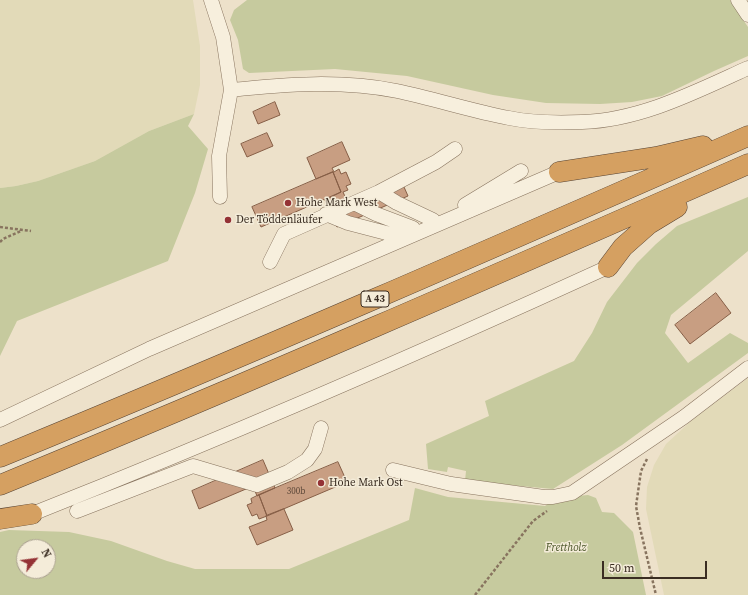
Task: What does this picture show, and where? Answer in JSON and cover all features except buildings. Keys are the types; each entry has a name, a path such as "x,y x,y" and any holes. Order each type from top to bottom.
{"highway":[{"path":"559,172 656,157 748,136"},
{"name":"A 43","path":"0,457 462,261 748,136"},
{"path":"608,267 623,247 649,224 748,164"},
{"name":"A 43","path":"0,485 98,445 465,289 748,164"},
{"path":"0,519 32,514"}],"street":[{"path":"212,0 223,37 231,90 219,156 220,197"},
{"path":"738,0 748,15"},
{"path":"231,90 309,84 367,86 411,94 511,119 542,122 583,122 623,116 664,104 687,96 748,68"},
{"path":"270,262 284,234 326,214 379,192 436,162 455,149"},
{"path":"326,214 348,224 394,235 460,209 521,171"},
{"path":"0,420 149,349 559,172"},
{"path":"379,192 397,203 433,220"},
{"path":"354,203 376,214 414,228"},
{"path":"32,514 441,343 608,267"},
{"path":"393,470 451,484 544,497 553,497 572,493 658,435 748,368"},
{"path":"77,511 193,466 257,485 288,472 307,460 318,443 321,428"}],"path":[{"path":"0,227 31,231"},
{"path":"0,242 22,230"},
{"path":"656,595 636,506 641,471 658,435"},
{"path":"475,595 533,521 572,493"}],"shaded area":[{"path":"0,0 193,0 200,46 200,85 194,114 149,131 95,161 38,181 0,188"},
{"path":"748,378 748,595 664,595 646,509 647,487 654,465 666,444 691,421"}],"green space":[{"path":"247,0 730,0 748,27 748,56 662,96 632,102 600,104 546,103 493,95 407,76 335,69 249,73 243,69 238,40 230,20 234,10"},
{"path":"194,114 188,126 208,149 195,193 168,261 17,321 0,356 0,188 38,181 95,161 149,131"},
{"path":"748,197 748,251 671,315 665,333 688,363 730,333 748,343 748,353 622,445 553,489 465,481 466,471 448,467 447,472 428,469 426,444 489,416 485,401 574,361 592,333 607,302 637,263 677,226"},
{"name":"Frettholz","path":"415,488 448,497 545,506 556,498 588,495 596,498 602,512 614,513 633,532 646,595 0,595 0,532 9,530 69,532 111,541 167,561 195,569 289,569 409,520"}],"place":[{"name":"Hohe Mark West","path":"288,203"},
{"name":"Der Töddenläufer","path":"228,220"},
{"name":"Hohe Mark Ost","path":"321,483"}]}
